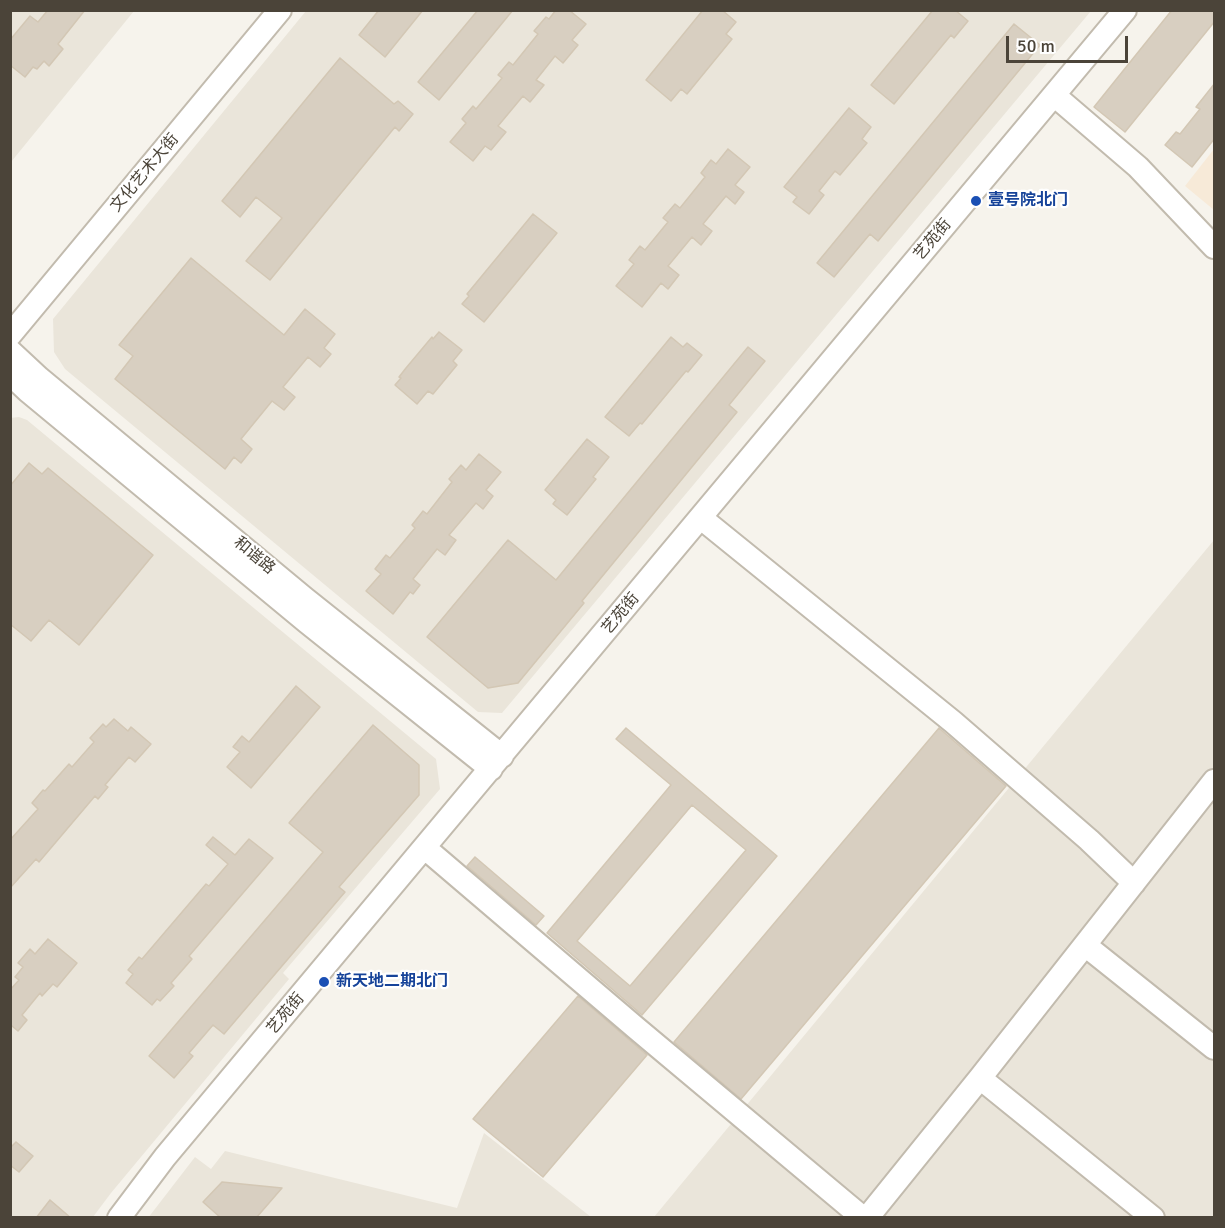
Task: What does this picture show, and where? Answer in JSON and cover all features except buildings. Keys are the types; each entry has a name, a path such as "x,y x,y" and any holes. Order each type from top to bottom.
{"street":[{"name":"文化艺术大街","path":"10,335 280,10"},
{"name":"艺苑街","path":"119,1218 165,1157 1125,10"},
{"path":"1054,95 1138,166 1215,247"},
{"name":"和谐路","path":"10,351 39,378 497,762"},
{"name":"和谐路","path":"10,374 307,622 497,762"},
{"path":"701,518 953,722 1089,840 1134,883"},
{"path":"425,848 636,1028 865,1218 980,1078 1215,781"},
{"path":"1084,945 1215,1048"},
{"path":"980,1078 1153,1218"}],"shaded area":[{"path":"11,11 134,11 11,162"},
{"path":"306,11 1091,11 502,713 478,712 65,369 54,352 53,319"},
{"path":"1214,149 1214,210 1185,186"},
{"path":"19,417 27,420 436,759 440,789 283,973 289,979 93,1217 11,1217 10,418"},
{"path":"1214,540 1214,1217 654,1217"},
{"path":"484,1133 591,1217 148,1218 195,1157 211,1169 225,1151 457,1208"}],"place":[{"name":"壹号院北门","path":"976,201"},
{"name":"新天地二期北门","path":"324,982"}]}
